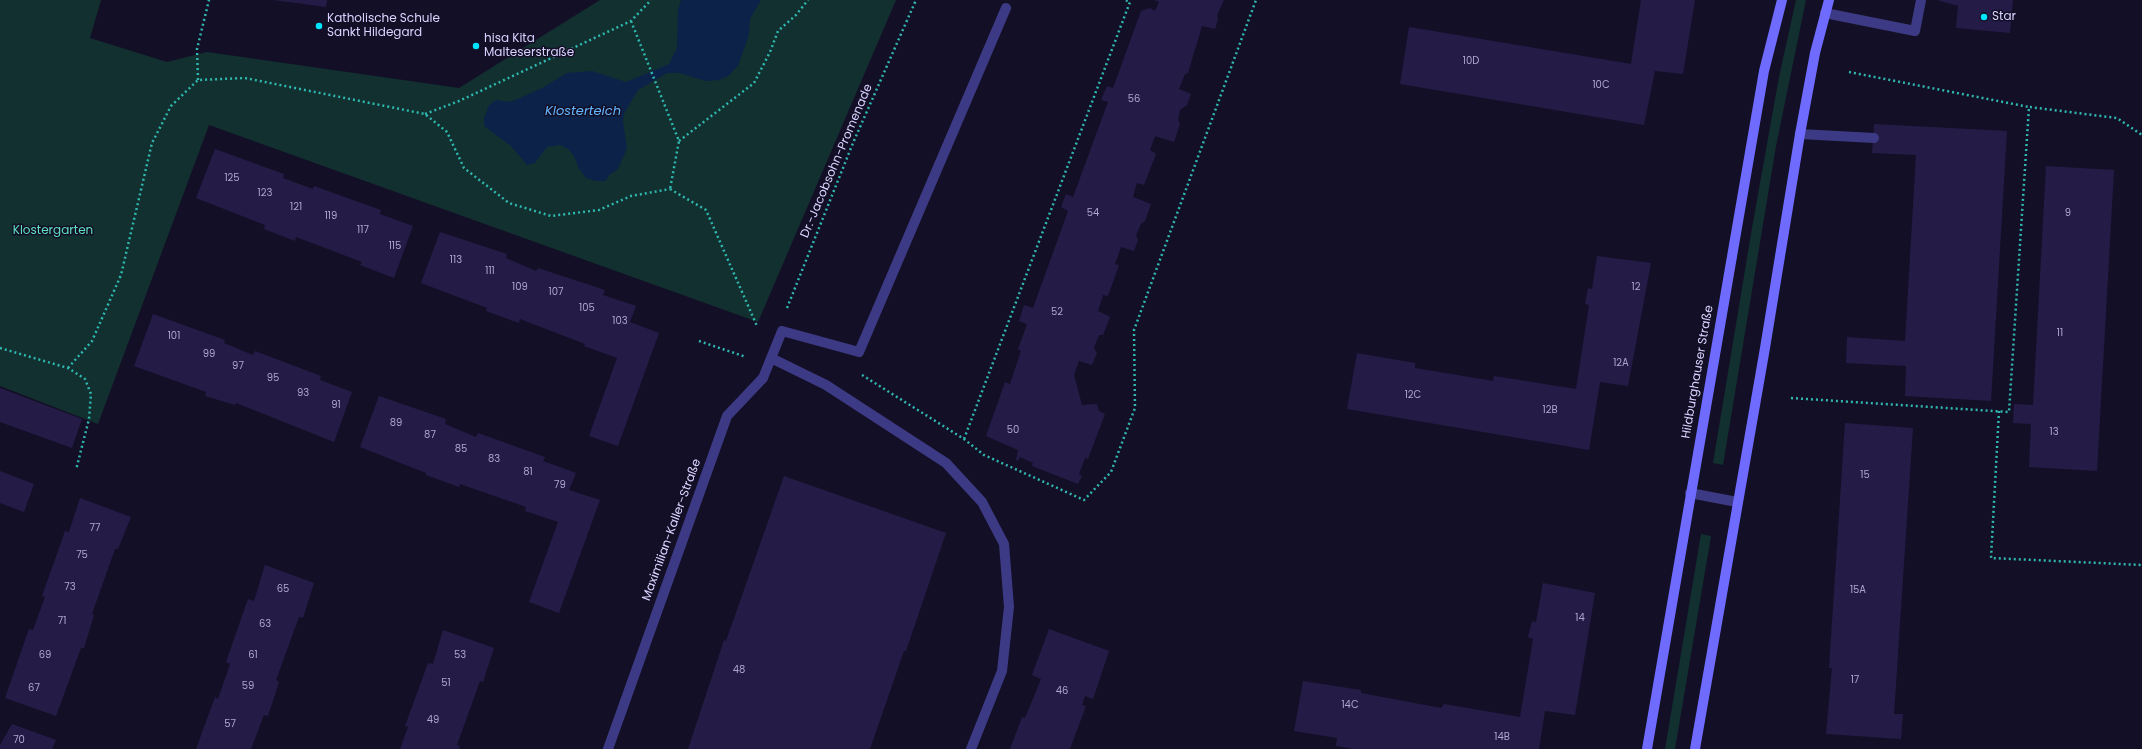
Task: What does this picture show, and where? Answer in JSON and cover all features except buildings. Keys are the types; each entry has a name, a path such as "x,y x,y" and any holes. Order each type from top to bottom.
{"main road":[{"name":"Hildburghauser Straße","path":"1647,749 1764,71 1782,0"},
{"path":"1696,749 1814,53 1829,0"}],"street":[{"path":"1825,13 1915,31 1921,0"},
{"path":"782,331 859,352 1006,8"},
{"path":"1800,134 1874,138"},
{"name":"Maximilian-Kaller-Straße","path":"608,749 728,416 762,378 782,331"},
{"path":"770,361 826,385 946,463 982,502 1004,544 1009,607 1002,671 971,749"},
{"path":"1690,494 1737,502"}],"path":[{"path":"198,80 197,48 209,0"},
{"path":"425,114 459,101 631,21 651,0"},
{"path":"679,141 754,83 770,52 778,31 796,15 808,0"},
{"name":"Dr.-Jacobsohn-Promenade","path":"782,331 782,318 854,143 916,0"},
{"path":"964,439 1130,2 1125,0"},
{"path":"858,372 964,439 984,455 1084,500 1111,472 1135,408 1134,330 1256,0"},
{"path":"631,21 650,72 679,141 670,189"},
{"path":"1849,72 2029,107 2117,118 2142,135"},
{"path":"68,368 92,341 121,275 152,143 171,106 198,80 245,78 425,114 447,132 464,168 509,203 551,216 599,210 631,196 670,189 706,210 770,361"},
{"path":"1791,398 2009,412 2029,107"},
{"path":"699,341 770,361"},
{"path":"0,348 68,368 85,379 91,394 89,419 76,470"},
{"path":"1999,411 1991,558 2142,565"}],"green space":[{"name":"Klostergarten","path":"0,0 101,0 90,38 167,62 207,52 459,88 600,0 896,0 758,322 209,125 98,424 0,386"},
{"path":"1796,0 1806,0 1776,146 1723,465 1713,463 1779,77"},
{"path":"1701,534 1711,536 1675,749 1665,749"}],"water":[{"name":"Klosterteich","path":"681,0 761,0 750,19 749,35 738,66 728,76 719,80 706,81 679,73 667,73 638,90 624,114 623,122 627,148 618,169 609,175 606,181 595,181 586,178 579,169 574,156 568,149 560,145 547,147 535,163 527,165 511,146 484,126 484,118 489,105 496,100 509,102 520,98 542,88 567,73 592,71 626,82 669,64 677,48 678,9"}],"place":[{"name":"Star","path":"1984,17"},
{"name":"Katholische Schule Sankt Hildegard","path":"319,26"},
{"name":"hisa Kita Malteserstraße","path":"476,46"}]}
